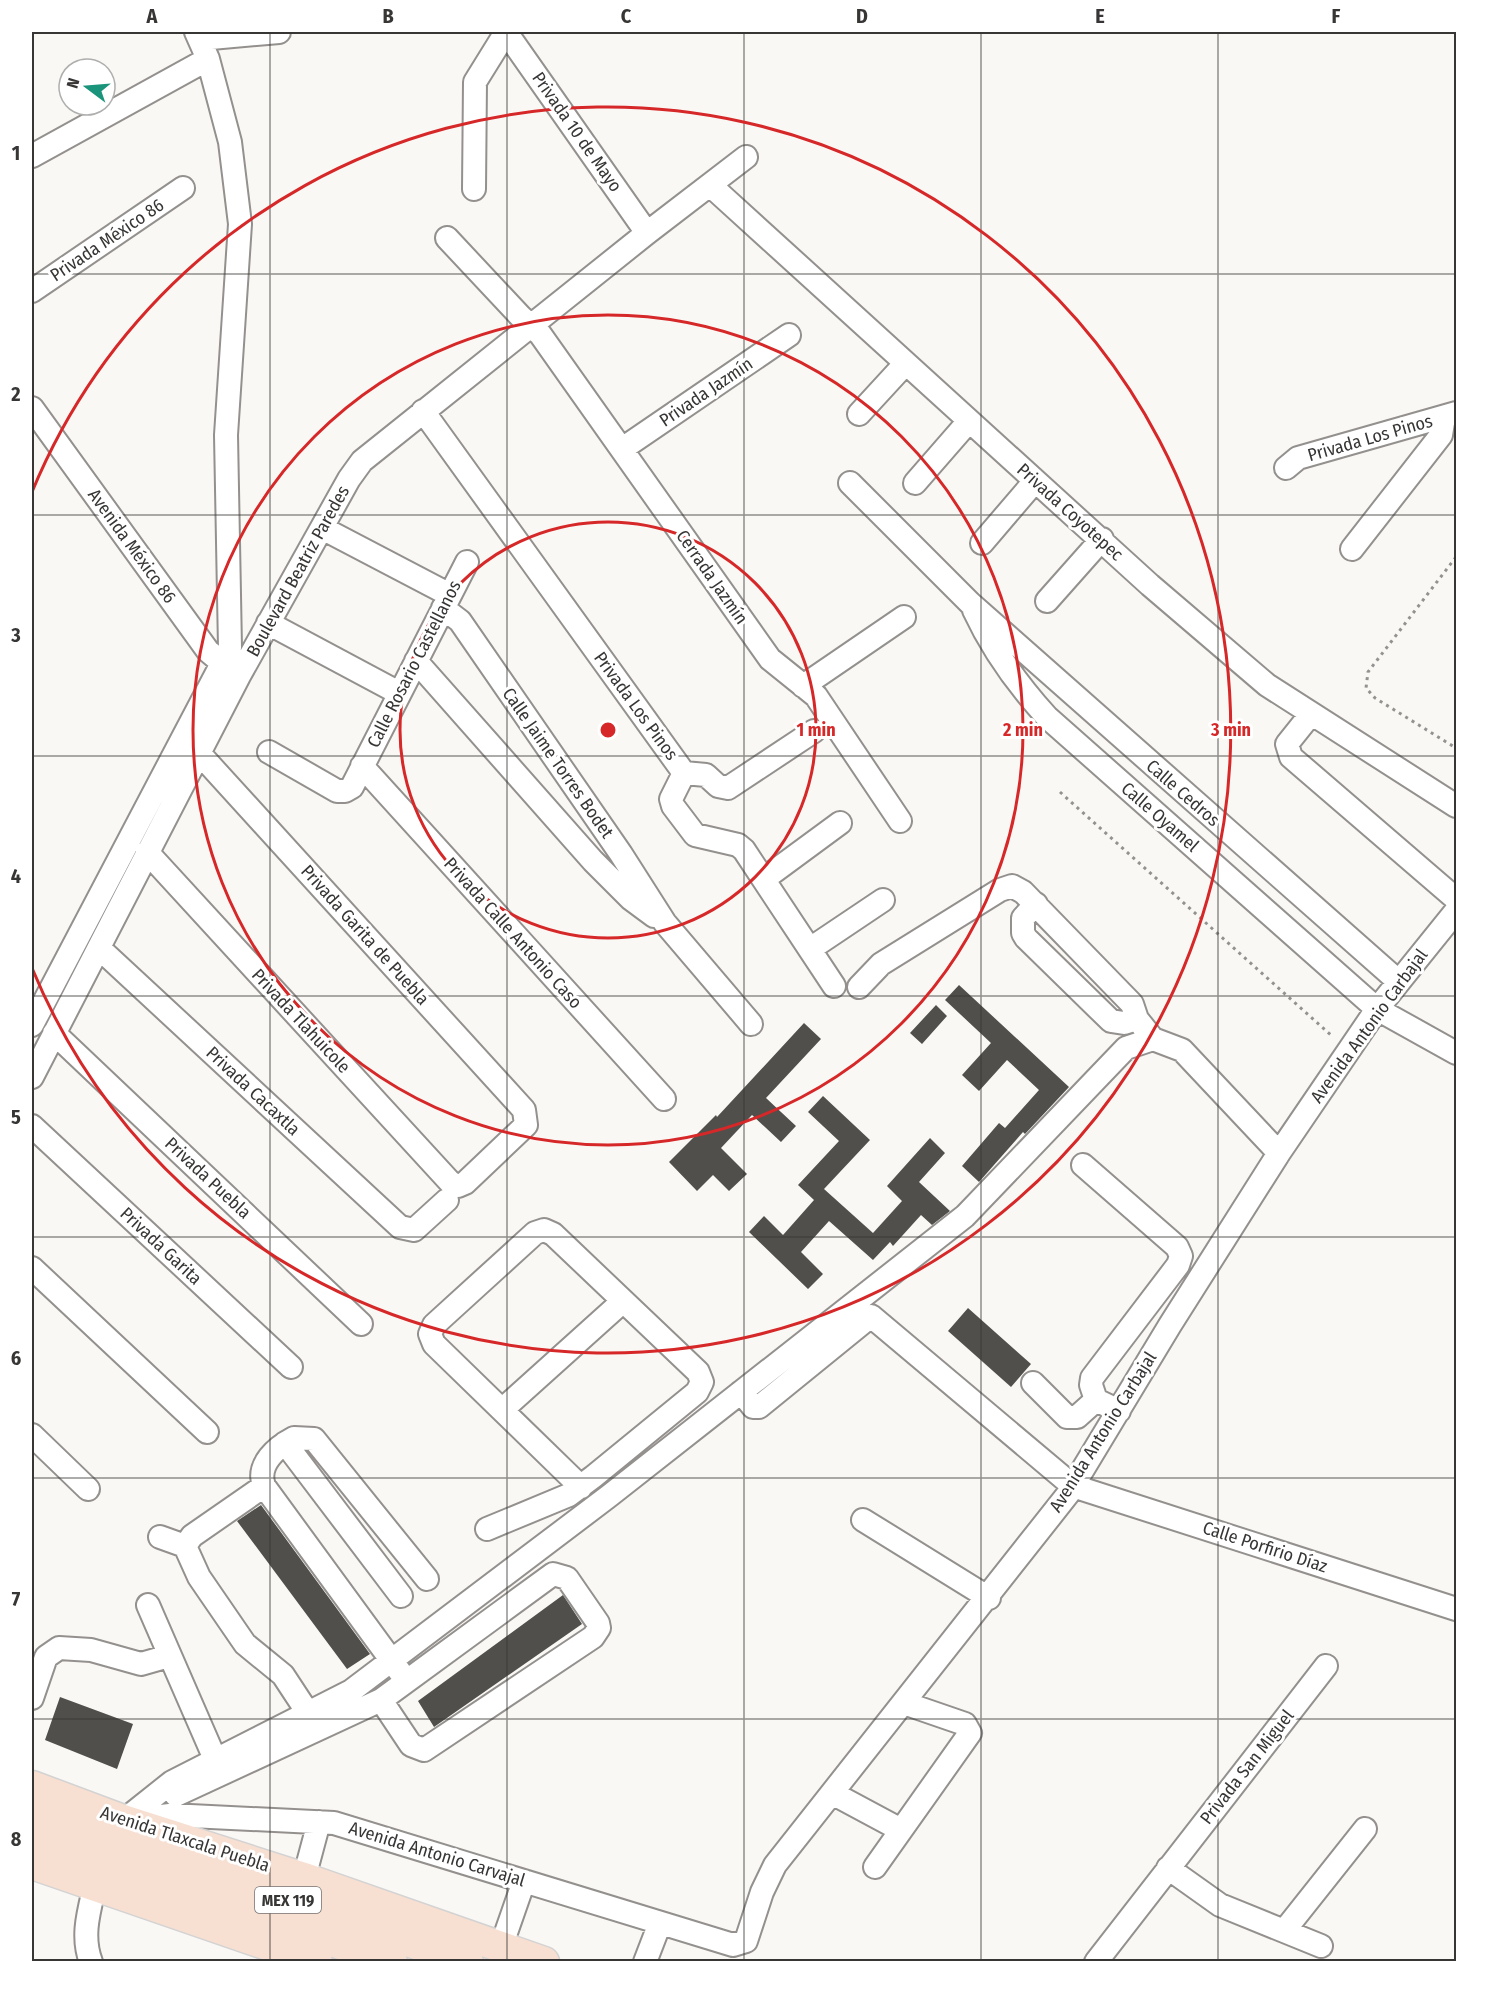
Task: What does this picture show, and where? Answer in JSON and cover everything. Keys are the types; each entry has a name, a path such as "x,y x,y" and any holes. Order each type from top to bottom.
{"main road":[{"name":"Avenida Tlaxcala Puebla","path":"32,1786 114,1841 317,1962"},
{"name":"Avenida Tlaxcala Puebla","path":"32,1810 114,1841 468,1962"},
{"name":"Avenida Tlaxcala Puebla","path":"32,1836 114,1841 304,1878 448,1928 492,1954 544,1962"},
{"name":"Avenida Tlaxcala Puebla","path":"32,1864 114,1841 392,1962"}],"street":[{"path":"32,156 202,43 279,32"},
{"path":"474,189 475,82 506,32"},
{"name":"Privada 10 de Mayo","path":"506,32 647,233"},
{"name":"Boulevard Beatriz Paredes","path":"32,1077 199,753 230,670 226,435 240,224 230,142 202,43"},
{"name":"Boulevard Beatriz Paredes","path":"32,1025 230,670 268,623 362,461 647,233 747,157"},
{"name":"Privada Coyotepec","path":"710,185 969,422 1250,671 1283,698 1456,806"},
{"name":"Privada México 86","path":"32,291 183,188"},
{"name":"Cerrada Jazmín","path":"447,238 521,317 532,324 770,658 816,696 900,821"},
{"name":"Privada Jazmín","path":"622,449 789,334"},
{"path":"859,414 905,364"},
{"name":"Avenida México 86","path":"32,408 208,651 230,670"},
{"name":"Privada Los Pinos","path":"423,411 684,773 671,798 691,832 700,837 740,846 834,986"},
{"path":"1352,549 1441,435 1450,415"},
{"name":"Privada Los Pinos","path":"1286,468 1298,458 1450,415"},
{"path":"915,483 969,422"},
{"path":"982,543 1035,481"},
{"name":"Calle Cedros","path":"850,483 970,603 1398,981"},
{"name":"Calle Jaime Torres Bodet","path":"322,528 446,602 621,854 665,923 752,1024"},
{"path":"1047,601 1102,539"},
{"name":"Calle Rosario Castellanos","path":"268,752 341,792 351,787 467,562"},
{"name":"Calle Oyamel","path":"970,603 992,648 1020,688 1047,717 1377,1008 1456,1053"},
{"path":"803,686 904,616"},
{"path":"268,623 399,693"},
{"name":"Calle Jaime Torres Bodet","path":"416,661 593,861 631,899 665,923"},
{"path":"1311,714 1287,744 1291,757 1456,899"},
{"path":"684,773 706,775 718,786 728,788 814,731"},
{"name":"Privada Garita de Puebla","path":"199,753 524,1110 528,1119 524,1129 452,1193"},
{"name":"Privada Calle Antonio Caso","path":"362,766 664,1099"},
{"path":"1154,812 1176,787"},
{"path":"764,879 840,823"},
{"name":"Privada Tlahuicole","path":"147,852 450,1182 452,1193"},
{"path":"859,987 881,964 1000,890 1012,886 1018,888 1036,904 1132,1004 1137,1020 1153,1039"},
{"path":"810,949 883,900"},
{"path":"1036,904 1023,918 1023,933 1026,939 1107,1019 1124,1023 1137,1020"},
{"name":"Avenida Antonio Carbajal","path":"742,1944 746,1941 762,1892 776,1865 988,1598 1073,1486 1170,1325 1278,1153 1377,1008 1456,911"},
{"name":"Privada Cacaxtla","path":"99,948 400,1227 409,1231 418,1227 452,1193"},
{"name":"Privada Puebla","path":"54,1033 361,1323"},
{"path":"91,1962 86,1936 88,1915 114,1841 172,1782 351,1691 609,1496 965,1216 1119,1054 1134,1043 1153,1039 1170,1043 1182,1050 1278,1153"},
{"name":"Privada Garita","path":"32,1125 291,1367"},
{"path":"1083,1165 1177,1247 1181,1256 1178,1265 1094,1375 1091,1385 1096,1400 1119,1411"},
{"path":"487,1529 567,1496 587,1482 697,1392 702,1382 698,1372 549,1231 539,1231 434,1325 430,1334 434,1344 503,1409 587,1482 609,1496"},
{"path":"32,1268 207,1432"},
{"path":"503,1409 622,1302"},
{"path":"741,1392 753,1407 759,1407 871,1316 1073,1486"},
{"path":"1033,1383 1067,1417 1077,1417 1096,1400"},
{"path":"32,1435 88,1489"},
{"path":"407,1683 264,1486 262,1474 267,1461 285,1443 304,1436 314,1439 322,1446 427,1579"},
{"path":"285,1443 401,1596"},
{"path":"185,1546 192,1536 264,1486"},
{"name":"Calle Porfirio Díaz","path":"1073,1486 1456,1609"},
{"path":"863,1520 988,1598"},
{"path":"160,1537 185,1546 199,1577 245,1644 283,1675 308,1713"},
{"path":"114,1841 174,1796 381,1700 553,1574 567,1578 598,1623 593,1637 424,1750 411,1745 381,1700"},
{"path":"148,1605 214,1759"},
{"path":"32,1698 46,1657 59,1648 91,1650 141,1664 170,1656"},
{"name":"Privada San Miguel","path":"1096,1962 1326,1666"},
{"path":"875,1867 970,1733 965,1724 904,1703"},
{"path":"832,1793 901,1830"},
{"name":"Avenida Antonio Carvajal","path":"114,1841 170,1815 319,1822 348,1827 733,1945 742,1944"},
{"path":"304,1878 319,1822"},
{"path":"1284,1931 1365,1829"},
{"path":"1168,1868 1220,1905 1321,1946"},
{"path":"492,1954 524,1881"},
{"path":"645,1962 660,1923"}],"path":[{"path":"1456,557 1368,672 1366,688 1375,698 1456,748"},
{"path":"1060,792 1348,1050"}],"building":[{"path":"959,985 1069,1087 1025,1134 1023,1132 979,1182 962,1166 999,1123 1005,1128 1039,1090 1007,1060 979,1091 962,1075 991,1043 945,1000"},
{"path":"936,1005 947,1016 922,1044 910,1033"},
{"path":"804,1023 821,1039 766,1098 796,1126 781,1142 752,1115 721,1148 747,1174 729,1191 713,1175 697,1191 669,1162 716,1115 717,1117"},
{"path":"823,1096 870,1140 824,1189 873,1233 902,1201 887,1186 930,1138 945,1153 919,1182 950,1211 932,1225 921,1215 893,1246 890,1242 873,1260 829,1221 801,1252 823,1274 808,1289 749,1232 764,1216 783,1235 814,1200 798,1185 839,1141 808,1112"},
{"path":"968,1308 1031,1364 1011,1387 948,1331"},
{"path":"261,1505 370,1654 347,1669 237,1521"},
{"path":"563,1595 582,1624 434,1727 418,1701"},
{"path":"60,1697 133,1724 117,1769 45,1740"}]}
